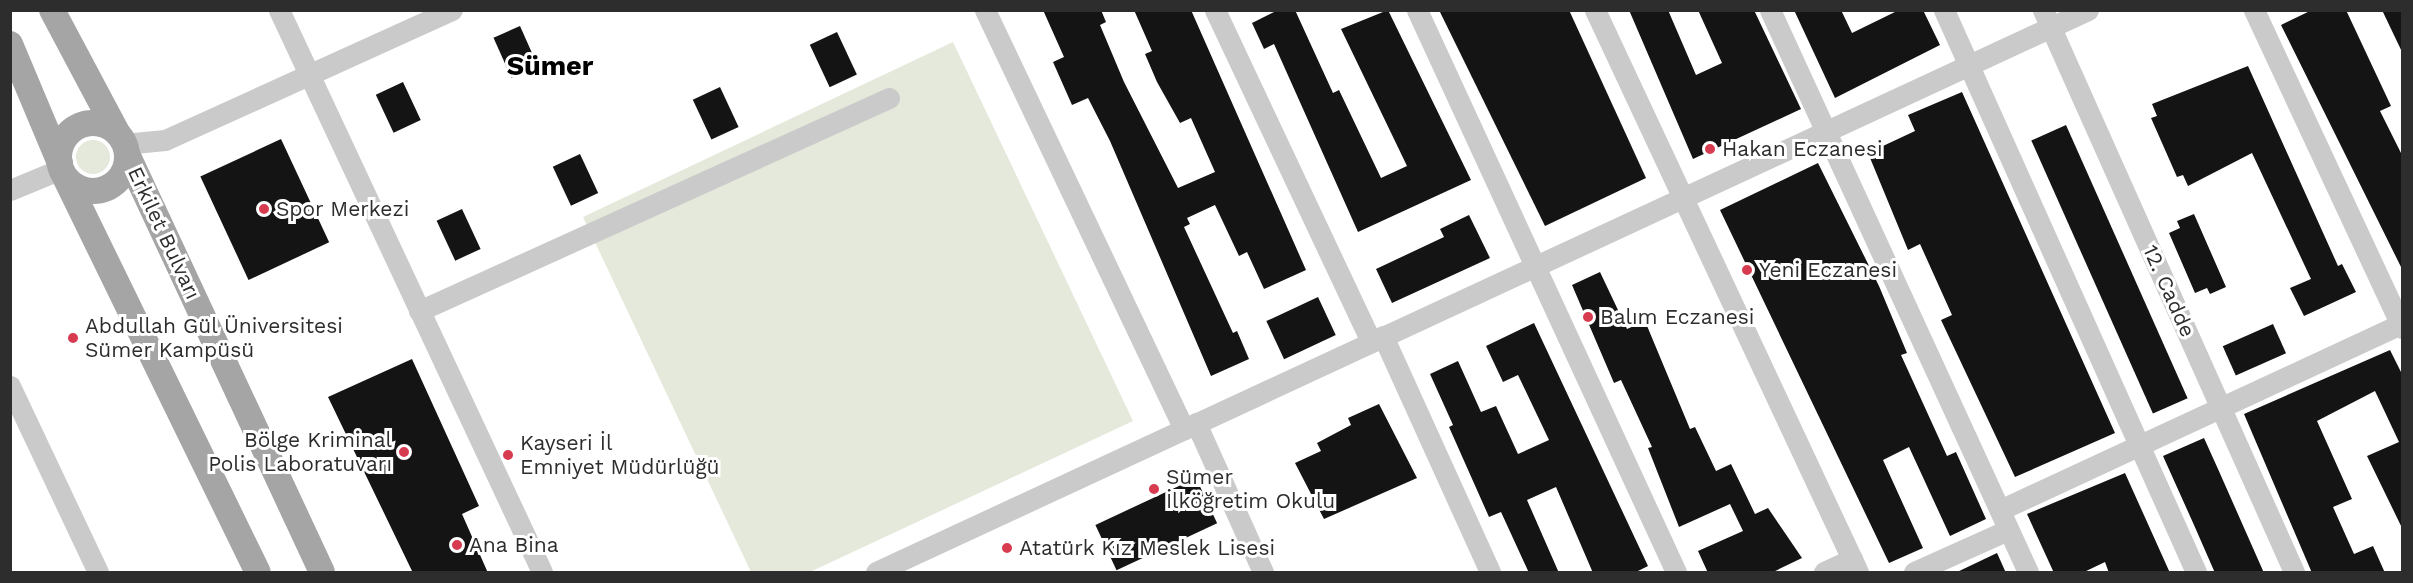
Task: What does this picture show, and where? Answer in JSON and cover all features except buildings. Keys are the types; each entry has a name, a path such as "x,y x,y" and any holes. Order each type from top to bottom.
{"main road":[{"name":"Erkilet Bulvarı","path":"52,10 123,144 322,573"},
{"path":"10,45 62,170 258,573"},
{"path":"98,123 123,144 121,176 103,190 86,190 62,170 61,146 75,128 98,123"}],"street":[{"path":"279,10 542,573"},
{"path":"123,144 165,140 452,10"},
{"path":"985,10 1263,573"},
{"path":"1215,10 1490,573"},
{"path":"1417,10 1676,573"},
{"path":"1595,10 1855,566 1824,573"},
{"path":"1770,10 2028,573"},
{"path":"1944,10 2141,444 2196,573"},
{"path":"876,573 1826,129 1970,64 2047,19 2088,10"},
{"path":"2000,510 2402,325 2254,10"},
{"name":"12. Cadde","path":"2047,19 2294,573"},
{"path":"419,311 889,98"},
{"path":"10,190 62,170"},
{"path":"10,386 98,573"},
{"path":"1914,573 2008,530"}],"shaded area":[{"path":"953,42 1133,421 810,572 751,572 583,217"},
{"path":"93,140 105,145 110,157 105,169 93,174 81,169 76,157 81,145"}],"place":[{"name":"Hakan Eczanesi","path":"1710,149"},
{"name":"Spor Merkezi","path":"264,209"},
{"name":"Yeni Eczanesi","path":"1747,270"},
{"name":"Balım Eczanesi","path":"1588,317"},
{"name":"Abdullah Gül Üniversitesi Sümer Kampüsü","path":"73,338"},
{"name":"Bölge Kriminal Polis Laboratuvarı","path":"404,452"},
{"name":"Kayseri İl Emniyet Müdürlüğü","path":"508,455"},
{"name":"Sümer İlköğretim Okulu","path":"1154,489"},
{"name":"Ana Bina","path":"457,545"},
{"name":"Atatürk Kız Meslek Lisesi","path":"1007,548"}],"district":[{"name":"Sümer","path":"550,67"}]}
